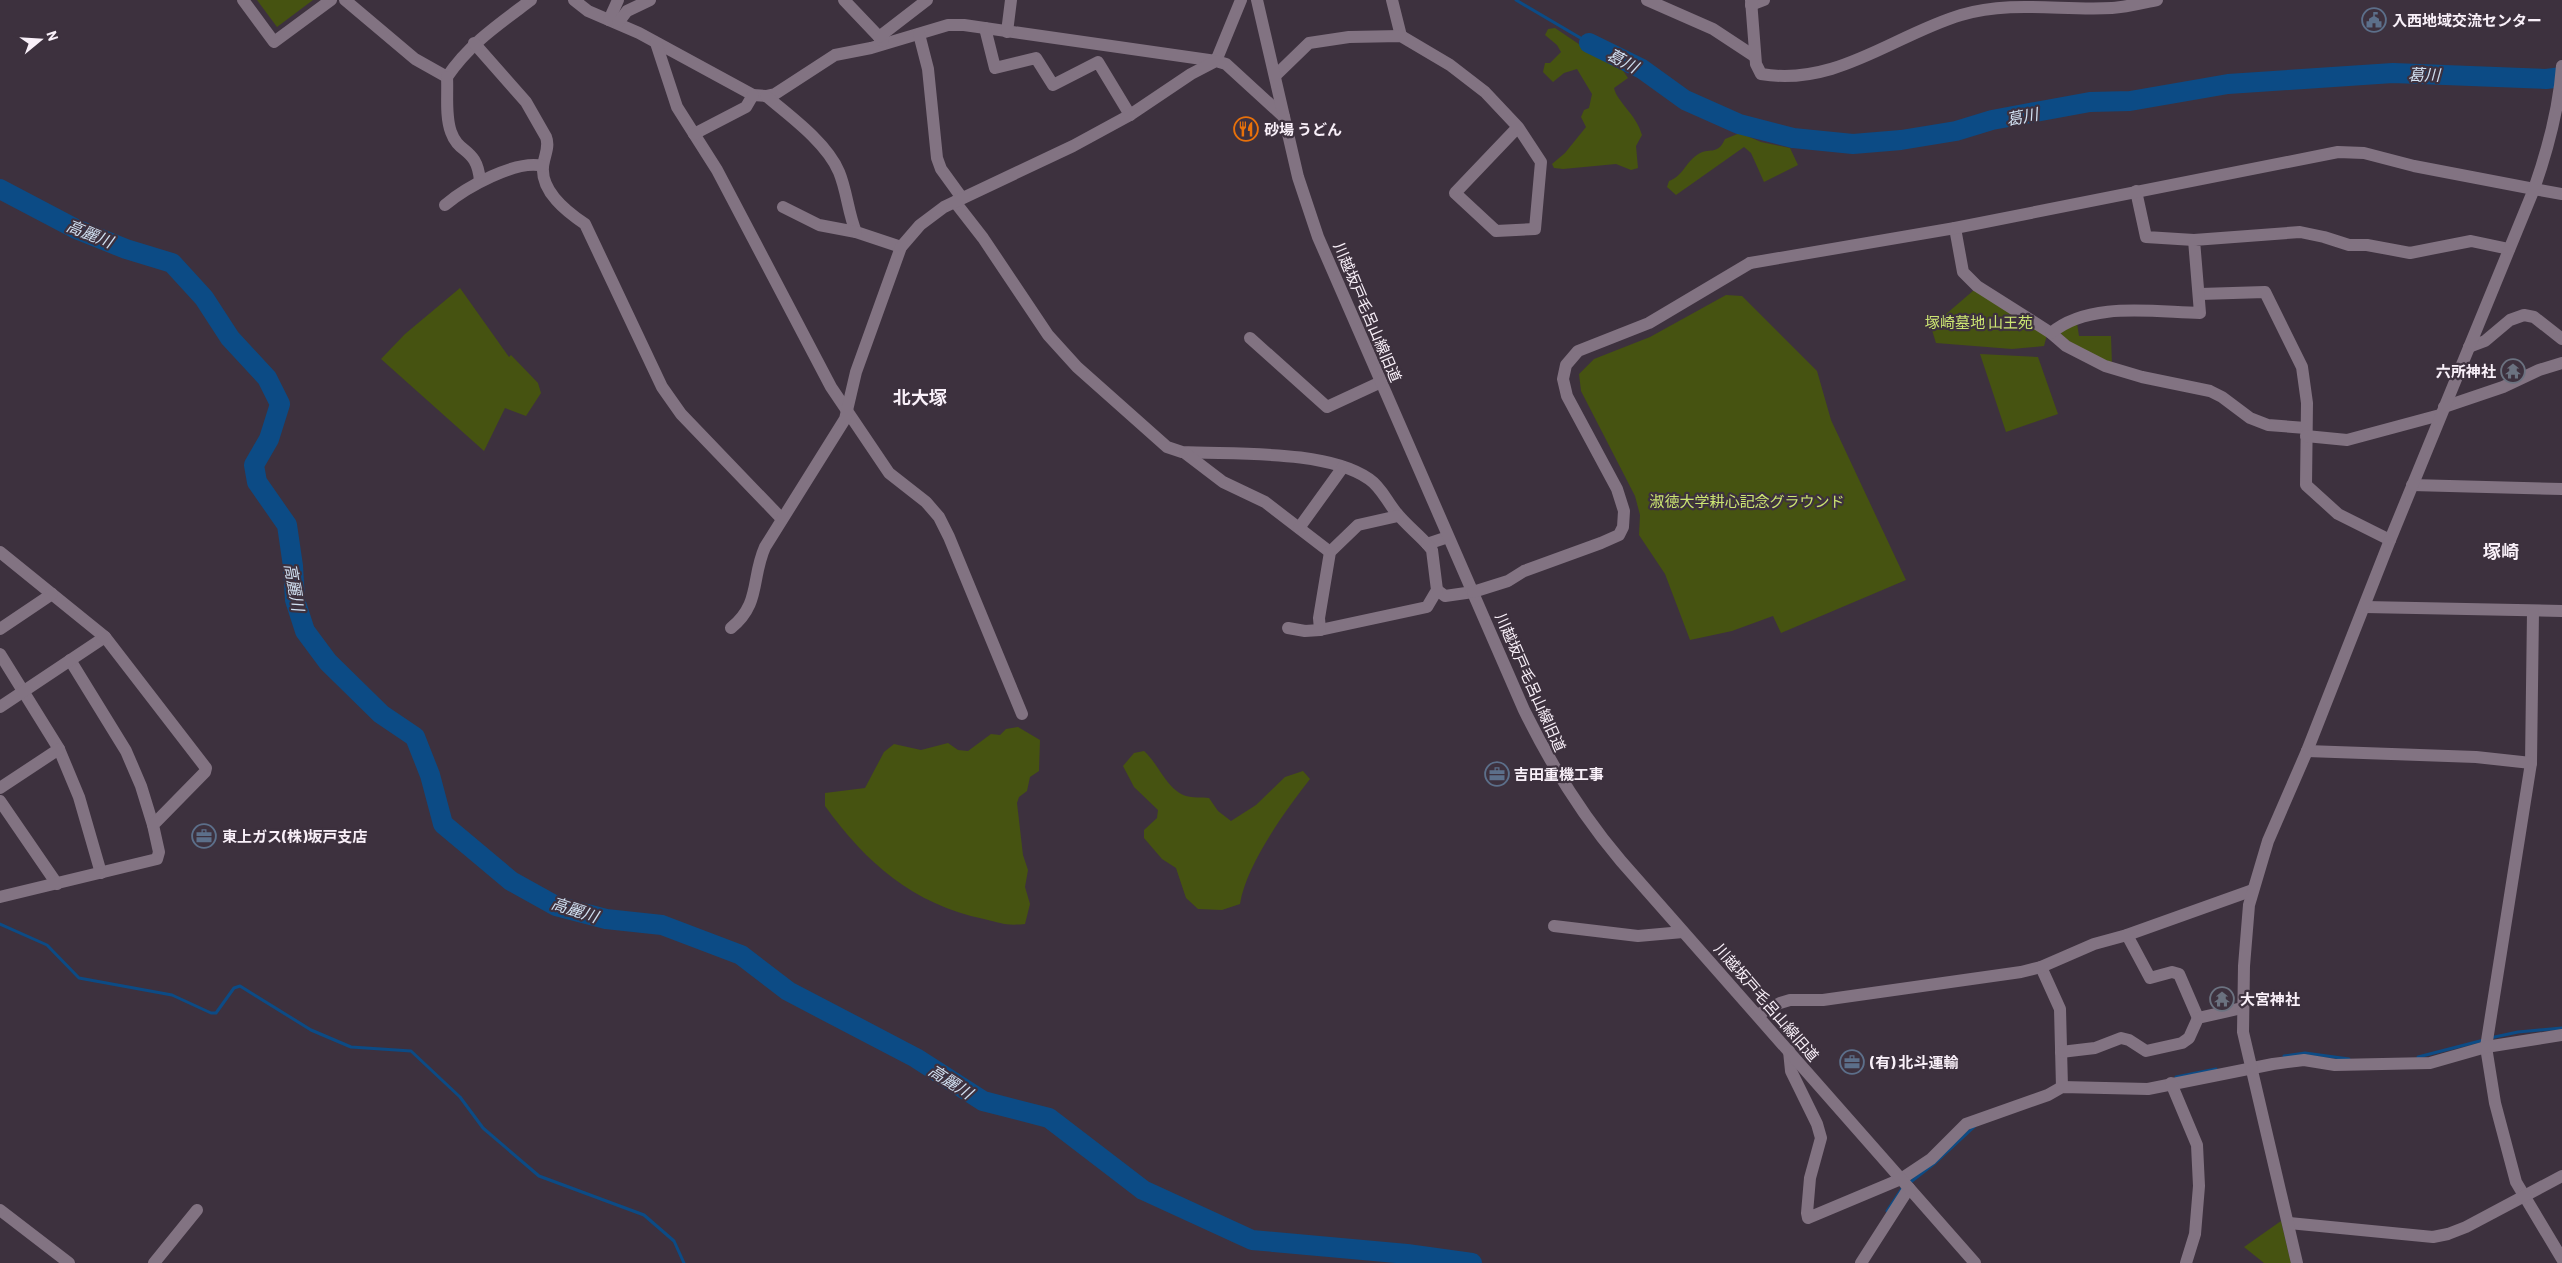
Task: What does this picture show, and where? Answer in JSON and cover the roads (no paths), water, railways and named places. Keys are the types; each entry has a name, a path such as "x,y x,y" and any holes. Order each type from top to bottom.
{"street":[{"path":"243,0 274,42 331,0"},
{"path":"345,0 415,59 447,77"},
{"path":"480,181 476,161 459,145 450,131 447,77 459,59 474,43 531,0"},
{"path":"574,0 588,11 760,96 797,121 829,156 839,170 850,218 856,232"},
{"path":"613,22 618,0"},
{"path":"613,22 626,11 650,0"},
{"path":"882,40 927,0"},
{"path":"1007,32 1011,0"},
{"path":"730,628 741,619 755,593 760,558 782,519 829,447 848,412 849,398 856,372 901,247 930,217 958,200 1130,115 1192,74 1216,61 1241,0"},
{"name":"川越坂戸毛呂山線旧道","path":"1257,0 1298,177 1318,237 1532,726 1566,790 1591,826 1975,1263"},
{"path":"1392,0 1401,36"},
{"path":"1647,0 1713,29 1754,56"},
{"path":"1764,0 1751,2 1754,56 1761,74 1778,77 1810,74 1849,64 1943,22 1977,11 2010,7 2111,8 2157,0"},
{"path":"849,2 882,40"},
{"path":"694,134 746,107 760,96 775,94 835,55 882,40 919,34 948,25 964,25 1216,61 1226,64 1284,117"},
{"path":"985,28 995,68 1036,58 1053,85 1098,62 1130,115"},
{"path":"919,34 928,69 937,158 941,169 958,200 1048,336 1077,366 1167,447 1185,453 1291,457 1343,467 1370,480 1386,497 1398,516 1432,550 1437,590 1427,607 1320,630 1305,631 1288,628"},
{"path":"1275,76 1309,43 1349,37 1401,36 1450,65 1485,92 1518,128 1541,162 1535,229 1496,231 1455,193 1518,128"},
{"path":"474,43 526,102 542,130 548,143 543,166 544,180 564,210 587,228 662,387 681,414 782,519"},
{"path":"656,43 677,107 717,170 831,387 889,473 926,502 939,517 961,562 1022,714"},
{"path":"2297,1263 2250,1065 2242,1008 2247,921 2253,890 2268,841 2307,751 2412,485 2534,189 2550,144 2560,92 2562,67"},
{"path":"1437,590 1444,596 1473,592 1508,581 1524,570 1619,535 1623,527 1624,511 1617,489 1567,396 1563,379 1566,365 1578,351 1649,323 1750,263 1955,228 2136,191 2351,151 2414,166 2562,194"},
{"path":"445,205 480,181 530,165 543,166"},
{"path":"2136,191 2146,237 2194,240 2300,232 2348,245 2367,245 2410,253 2471,241 2508,249"},
{"path":"783,207 819,225 856,232 901,247"},
{"path":"1955,228 1963,272 1977,286 2052,333 2066,346 2105,366 2142,377 2210,391 2222,397 2250,418 2268,425 2347,440 2442,411 2539,370 2562,363"},
{"path":"2052,333 2064,322 2108,311 2200,313 2200,294 2194,240"},
{"path":"2200,294 2265,292 2302,367 2307,403 2306,485 2338,514 2390,540"},
{"path":"2469,348 2484,341 2510,320 2524,314 2534,317 2562,339"},
{"path":"1250,338 1327,407 1381,382"},
{"path":"1185,453 1222,482 1266,502 1330,552"},
{"path":"1299,528 1343,467"},
{"path":"2412,485 2562,489"},
{"path":"1320,630 1330,552 1358,525 1398,516"},
{"path":"1427,544 1448,537"},
{"path":"0,552 105,637 206,768 205,772 153,825"},
{"path":"0,629 52,594"},
{"path":"2365,607 2562,611"},
{"path":"2533,611 2531,763 2487,1043 2495,1103 2513,1172 2524,1196 2562,1259"},
{"path":"0,707 105,637"},
{"path":"0,654 59,749 79,797 101,873"},
{"path":"0,897 158,859 160,852 153,825 141,786 126,751 70,660"},
{"path":"0,788 59,749"},
{"path":"2307,751 2476,757 2531,763"},
{"path":"0,801 57,884"},
{"path":"1757,1015 1790,1000 1823,1000 2041,967 2094,944 2127,935 2253,890"},
{"path":"1554,926 1638,936 1683,932"},
{"path":"2061,1052 2096,1048 2121,1038 2129,1040 2146,1051 2182,1043 2189,1038 2198,1018 2179,974 2172,972 2150,978 2127,935"},
{"path":"2041,967 2060,1009 2061,1052 2067,1087"},
{"path":"2198,1018 2242,1008"},
{"path":"1861,1263 1905,1184 1966,1124 2067,1087 2148,1089 2250,1065 2304,1060 2335,1066 2430,1063 2487,1043 2562,1035"},
{"path":"1789,1051 1791,1071 1817,1124 1821,1138 1810,1178 1808,1218 1905,1184"},
{"path":"2171,1083 2197,1145 2199,1186 2195,1234 2186,1263"},
{"path":"2289,1223 2433,1237 2466,1227 2562,1176"},
{"path":"0,1210 69,1263"},
{"path":"154,1263 197,1210"}],"waterway":[{"name":"葛川","path":"1516,0 1589,43"},
{"name":"葛川","path":"1589,43 1642,69 1685,100 1739,124 1793,138 1853,144 1901,140 1956,131 1992,120 2090,102 2130,101 2228,84 2393,73 2546,79 2562,77"},
{"name":"高麗川","path":"0,189 76,229 126,249 172,263 204,298 230,338 267,378 280,404 269,439 254,465 257,482 287,525 293,566 295,600 305,631 328,662 381,714 415,737 430,775 443,824 511,881 556,906 606,919 662,925 741,955 788,991 916,1058 983,1101 1049,1118 1143,1190 1252,1240 1407,1254 1472,1263"},
{"path":"0,924 47,945 79,978 172,995 211,1013 216,1013 234,988 240,986 311,1030 351,1047 411,1051 460,1097 483,1128 539,1176 644,1215 674,1241 684,1263"},
{"path":"2490,1038 2518,1032 2562,1028"},
{"path":"2418,1057 2484,1040"},
{"path":"2284,1056 2305,1053 2349,1059"},
{"path":"2176,1077 2216,1069"},
{"path":"1908,1184 1935,1163 1975,1126"},
{"path":"1887,1211 1903,1187"}],"place":[{"name":"入西地域交流センター","path":"2374,20"},
{"name":"砂場 うどん","path":"1246,129"},
{"name":"六所神社","path":"2513,371"},
{"name":"吉田重機工事","path":"1497,774"},
{"name":"東上ガス(株)坂戸支店","path":"204,836"},
{"name":"大宮神社","path":"2222,999"},
{"name":"(有) 北斗運輸","path":"1852,1062"}],"district":[{"name":"北大塚","path":"920,397"},
{"name":"塚崎","path":"2501,551"}],"park label":[{"name":"塚崎墓地 山王苑","path":"1979,322"},
{"name":"淑徳大学耕心記念グラウンド","path":"1747,501"}]}
